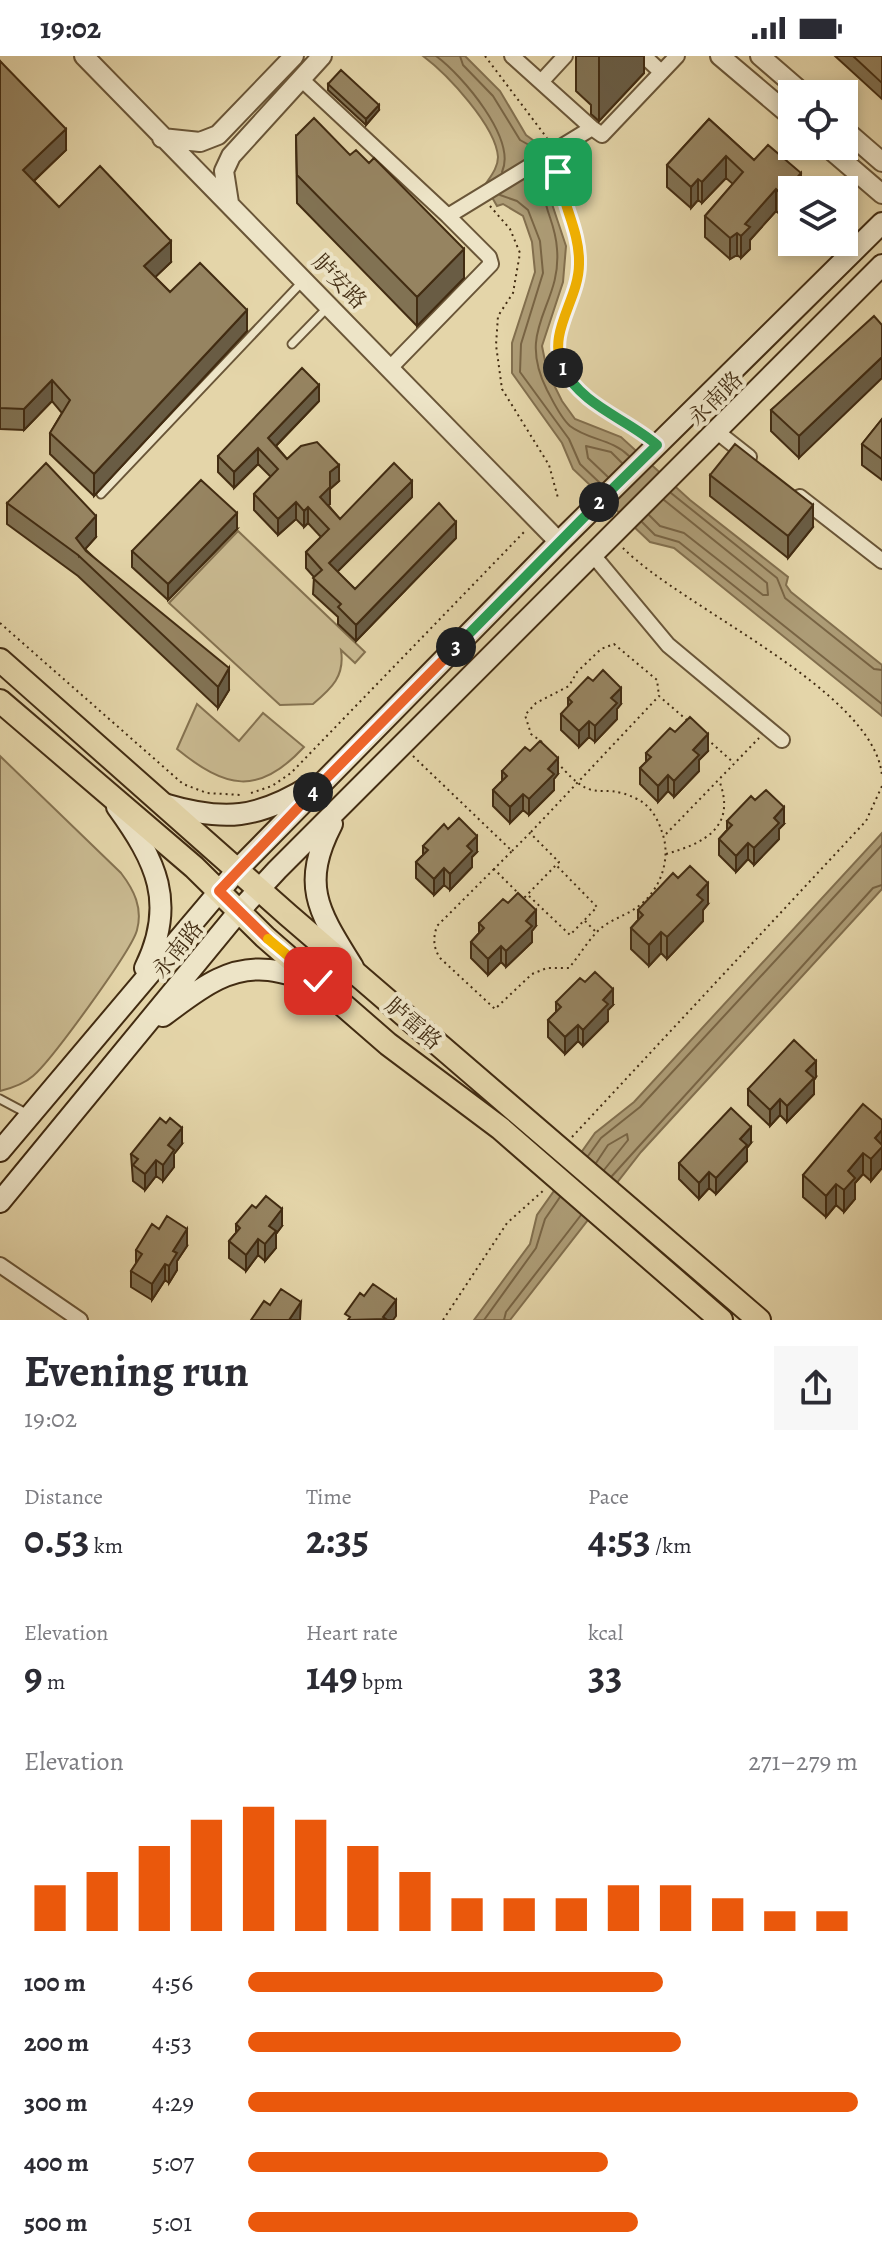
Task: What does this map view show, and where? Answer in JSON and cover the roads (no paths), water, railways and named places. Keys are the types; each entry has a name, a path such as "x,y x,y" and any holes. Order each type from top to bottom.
{"main road":[{"path":"0,1151 28,1114 239,868 559,542 882,223"},
{"name":"永南路","path":"0,1202 260,888 882,265"},
{"name":"胪雷路","path":"0,660 357,974 759,1320"},
{"name":"胪雷路","path":"0,701 103,787 388,1044 486,1116 721,1320"},
{"path":"162,804 213,816 243,816 303,790 335,770"},
{"path":"103,787 144,845 161,896 159,935 134,991"},
{"path":"341,807 322,844 314,870 326,923 357,974"},
{"path":"138,1035 210,981 243,970 269,970 318,981"}],"street":[{"name":"胪安路","path":"84,56 559,542"},
{"path":"162,138 200,142 218,135 294,56"},
{"path":"229,203 224,188 224,171 231,156 322,56"},
{"path":"512,56 602,135 677,56"},
{"path":"541,82 565,56"},
{"path":"644,56 661,72"},
{"path":"720,56 778,105"},
{"path":"760,56 788,80"},
{"path":"301,79 448,216 491,264 390,368"},
{"path":"448,216 592,128"},
{"path":"858,141 882,162"},
{"path":"842,160 882,194"},
{"path":"716,431 763,468"},
{"path":"787,487 882,561"},
{"path":"593,555 668,645 782,740"},
{"path":"0,1265 80,1320"}],"lane":[{"path":"101,494 305,279"},
{"path":"292,344 329,305"},
{"path":"0,1099 28,1114"}],"water":[{"path":"423,56 465,56 500,91 526,135 537,143 545,141 558,160 551,201 566,246 563,282 542,346 547,371 562,401 575,419 621,437 690,500 788,577 786,585 791,592 882,665 882,716 674,548 650,542 573,469 562,443 512,373 512,343 535,272 532,242 523,216 503,204 497,206 485,185 498,161 489,131 457,88"},
{"path":"882,833 882,889 641,1152 510,1320 474,1320 530,1244 537,1215 595,1133 634,1102"}]}
